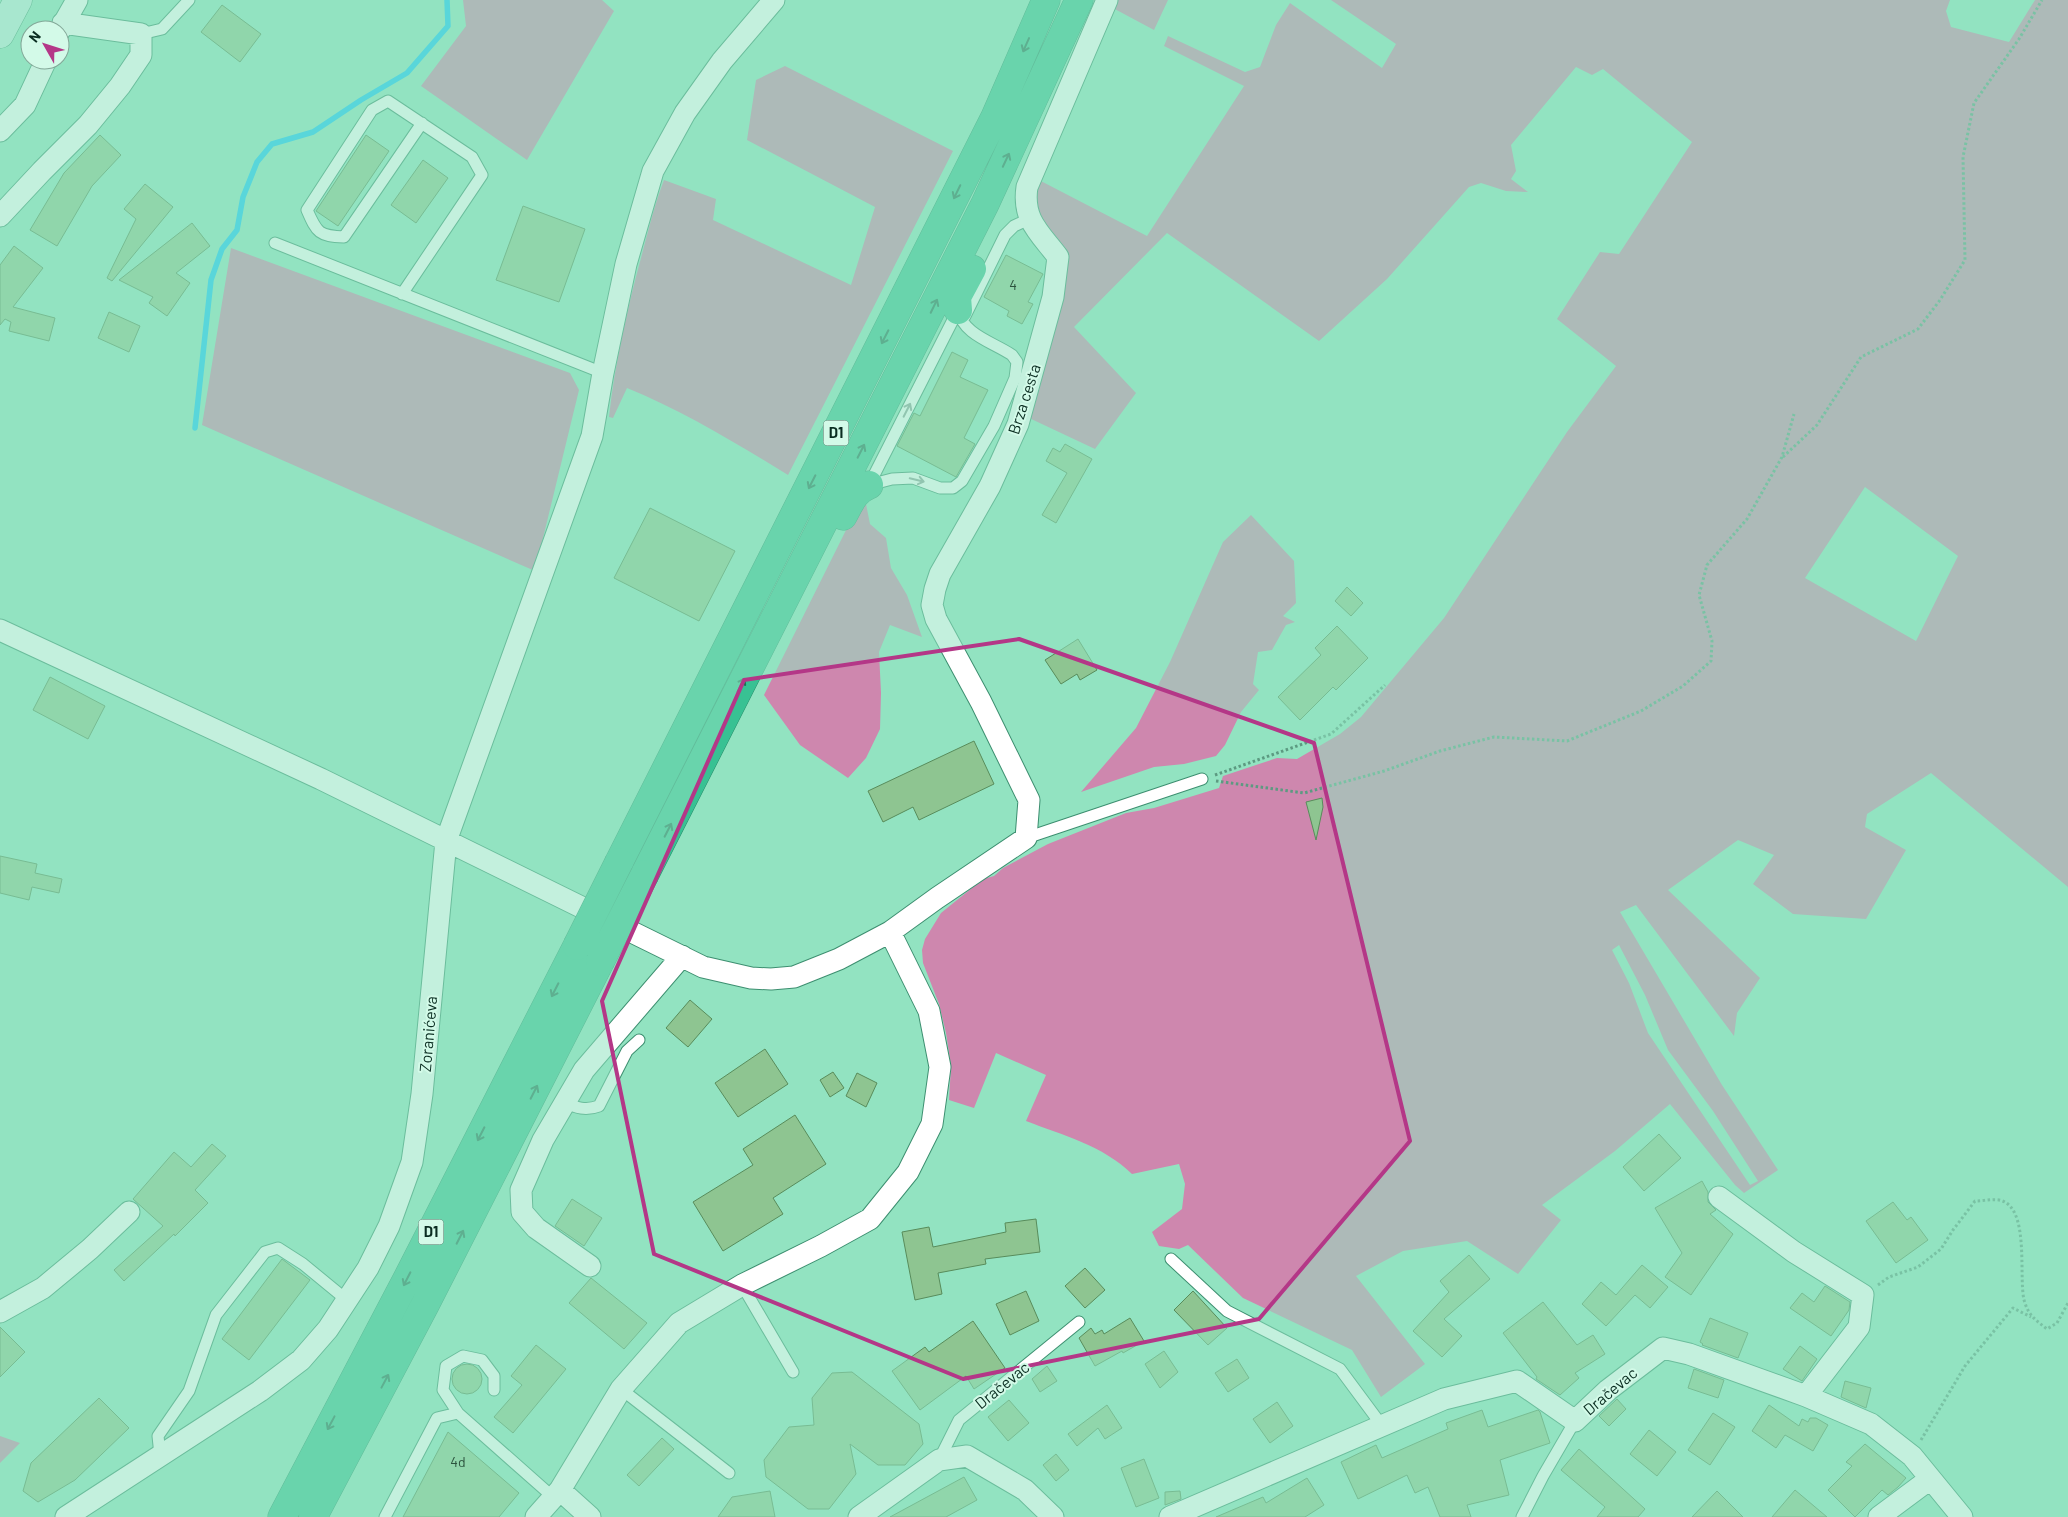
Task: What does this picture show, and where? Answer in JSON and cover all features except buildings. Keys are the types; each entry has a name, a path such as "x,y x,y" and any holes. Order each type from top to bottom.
{"highway":[{"name":"D1","path":"282,1517 408,1277 577,946 990,125 1046,0"},
{"name":"D1","path":"313,1517 425,1305 815,541 985,204 1079,0"},
{"path":"960,316 957,297 988,235 985,204"},
{"path":"815,541 836,530 853,497 861,488 869,485"}],"main road":[{"path":"0,34 18,0"}],"street":[{"path":"66,20 77,0"},
{"path":"1029,219 1026,206 1027,187 1107,0"},
{"name":"Zoranićeva","path":"66,1517 260,1391 301,1360 328,1329 348,1301 368,1268 389,1226 412,1162 422,1094 446,841 592,436 626,264 653,172 685,113 722,61 770,6"},
{"path":"0,216 88,125 120,86 141,55 141,34 70,28"},
{"path":"0,131 25,105 41,70"},
{"name":"Brza cesta","path":"1026,838 1030,800 982,702 936,619 932,605 940,574 990,486 1018,424 1025,365 1053,297 1058,257 1029,219"},
{"path":"0,630 321,779 703,967 750,978 794,977 839,960 890,932 936,898 1026,838"},
{"path":"536,1517 557,1493 621,1388 679,1323 742,1285 821,1246 870,1219 908,1172 932,1124 940,1067 929,1011 890,932"},
{"path":"590,1266 536,1228 522,1212 521,1190 543,1140 584,1070 682,956"},
{"path":"1719,1197 1794,1252 1863,1295 1859,1327 1806,1396"},
{"path":"0,1312 43,1288 90,1249 129,1212"},
{"name":"Dračevac","path":"1170,1517 1383,1427 1444,1399 1517,1381 1575,1421 1608,1390 1662,1348 1689,1354 1806,1396 1871,1424 1912,1456 1962,1517"},
{"name":"Dračevac","path":"859,1517 939,1460 967,1456 1025,1490 1053,1517"},
{"path":"1878,1517 1930,1479"},
{"path":"557,1493 590,1517"}],"lane":[{"path":"141,34 162,29 189,0"},
{"path":"402,294 482,175 472,157 422,123 388,101 372,110 307,210 315,229 329,237 344,237 422,123"},
{"path":"869,485 1005,235 1014,226 1029,219"},
{"path":"275,243 603,373"},
{"path":"869,485 892,479 913,478 940,488 953,488 962,481 994,426 1015,378 1025,365 1012,355 972,332 960,316"},
{"path":"1026,838 1202,779"},
{"path":"564,1102 577,1109 590,1110 599,1106 627,1051 639,1040"},
{"path":"160,1455 158,1436 189,1391 216,1315 265,1252 278,1248 303,1264 348,1301"},
{"path":"1171,1259 1227,1311 1340,1369 1383,1427"},
{"path":"742,1285 792,1372"},
{"name":"Dračevac","path":"939,1460 959,1420 1079,1322"},
{"path":"494,1390 494,1376 482,1360 463,1356 446,1366 443,1390 458,1413 557,1493"},
{"path":"621,1388 729,1473"},
{"path":"385,1517 437,1418 458,1413"},
{"path":"1522,1517 1575,1421"}],"path":[{"path":"1782,457 1817,425 1861,357 1918,329 1940,300 1965,260 1963,157 1974,103 2019,39 2042,0"},
{"path":"1202,779 1304,793 1384,771 1440,751 1494,737 1568,741 1641,711 1683,686 1711,661 1712,640 1699,595 1707,564 1747,519 1782,457 1794,414"},
{"path":"1202,779 1331,734 1385,686"},
{"path":"1863,1295 1890,1277 1918,1267 1941,1249 1975,1201 2000,1200 2012,1209 2018,1226 2022,1244 2024,1302 2031,1317"},
{"path":"1912,1456 1965,1366 2013,1308 2031,1317 2047,1329 2057,1323 2068,1304"}],"highlighted area":[{"path":"1019,639 1314,743 1410,1141 1259,1319 963,1379 654,1254 602,1001 744,680"}],"shaded area":[{"path":"463,0 602,0 614,11 527,160 421,86 466,26"},
{"path":"1112,0 1168,0 1154,30 1111,7"},
{"path":"1331,0 1950,0 1946,11 1951,27 2009,42 2035,0 2068,0 2068,887 1931,773 1867,814 1865,827 1906,850 1866,919 1793,914 1753,884 1774,855 1738,840 1668,890 1760,978 1737,1013 1734,1036 1636,905 1620,912 1722,1085 1778,1170 1744,1193 1735,1185 1670,1104 1615,1151 1542,1205 1561,1220 1518,1274 1467,1241 1403,1251 1356,1276 1425,1364 1381,1397 1352,1350 1243,1298 1188,1245 1179,1249 1159,1246 1152,1232 1182,1209 1185,1184 1179,1164 1132,1174 1109,1156 1082,1142 1026,1121 1046,1075 996,1053 974,1108 949,1100 951,1066 946,1033 939,1004 923,963 922,950 925,939 941,913 983,879 994,876 1003,868 1048,844 1126,813 1154,808 1219,788 1223,776 1277,758 1297,759 1340,734 1361,717 1444,618 1567,432 1616,366 1557,319 1600,252 1619,254 1692,142 1603,69 1592,75 1576,67 1511,145 1516,171 1511,179 1528,192 1506,191 1481,183 1469,187 1387,279 1319,341 1167,233 1074,327 1136,393 1095,449 1027,417 1063,293 1035,210 1037,179 1147,236 1244,86 1164,46 1168,36 1245,72 1260,67 1276,25 1290,3 1382,68 1396,44","holes":["1865,487 1958,556 1916,641 1805,578","1619,945 1645,995 1668,1050 1713,1111 1758,1181 1750,1185 1648,1033 1629,983 1612,950"]},
{"path":"785,66 953,151 788,475 689,417 627,388 613,418 609,417 626,317 651,219 664,180 716,199 713,220 851,285 875,207 747,140 756,80"},
{"path":"231,248 570,373 579,390 535,571 202,425"},
{"path":"866,504 870,524 886,538 891,568 907,595 922,637 890,625 879,652 880,729 866,758 848,778 800,745 764,695 855,512"},
{"path":"1251,515 1294,561 1296,603 1283,616 1295,622 1286,625 1272,650 1258,652 1253,684 1259,690 1241,712 1225,745 1216,756 1184,764 1154,767 1081,792 1136,728 1170,662 1223,542"},
{"path":"0,1436 20,1443 0,1463"}],"waterway":[{"path":"195,428 211,280 222,249 237,230 243,197 257,162 272,144 313,132 361,100 407,73 448,26 447,0"}]}
